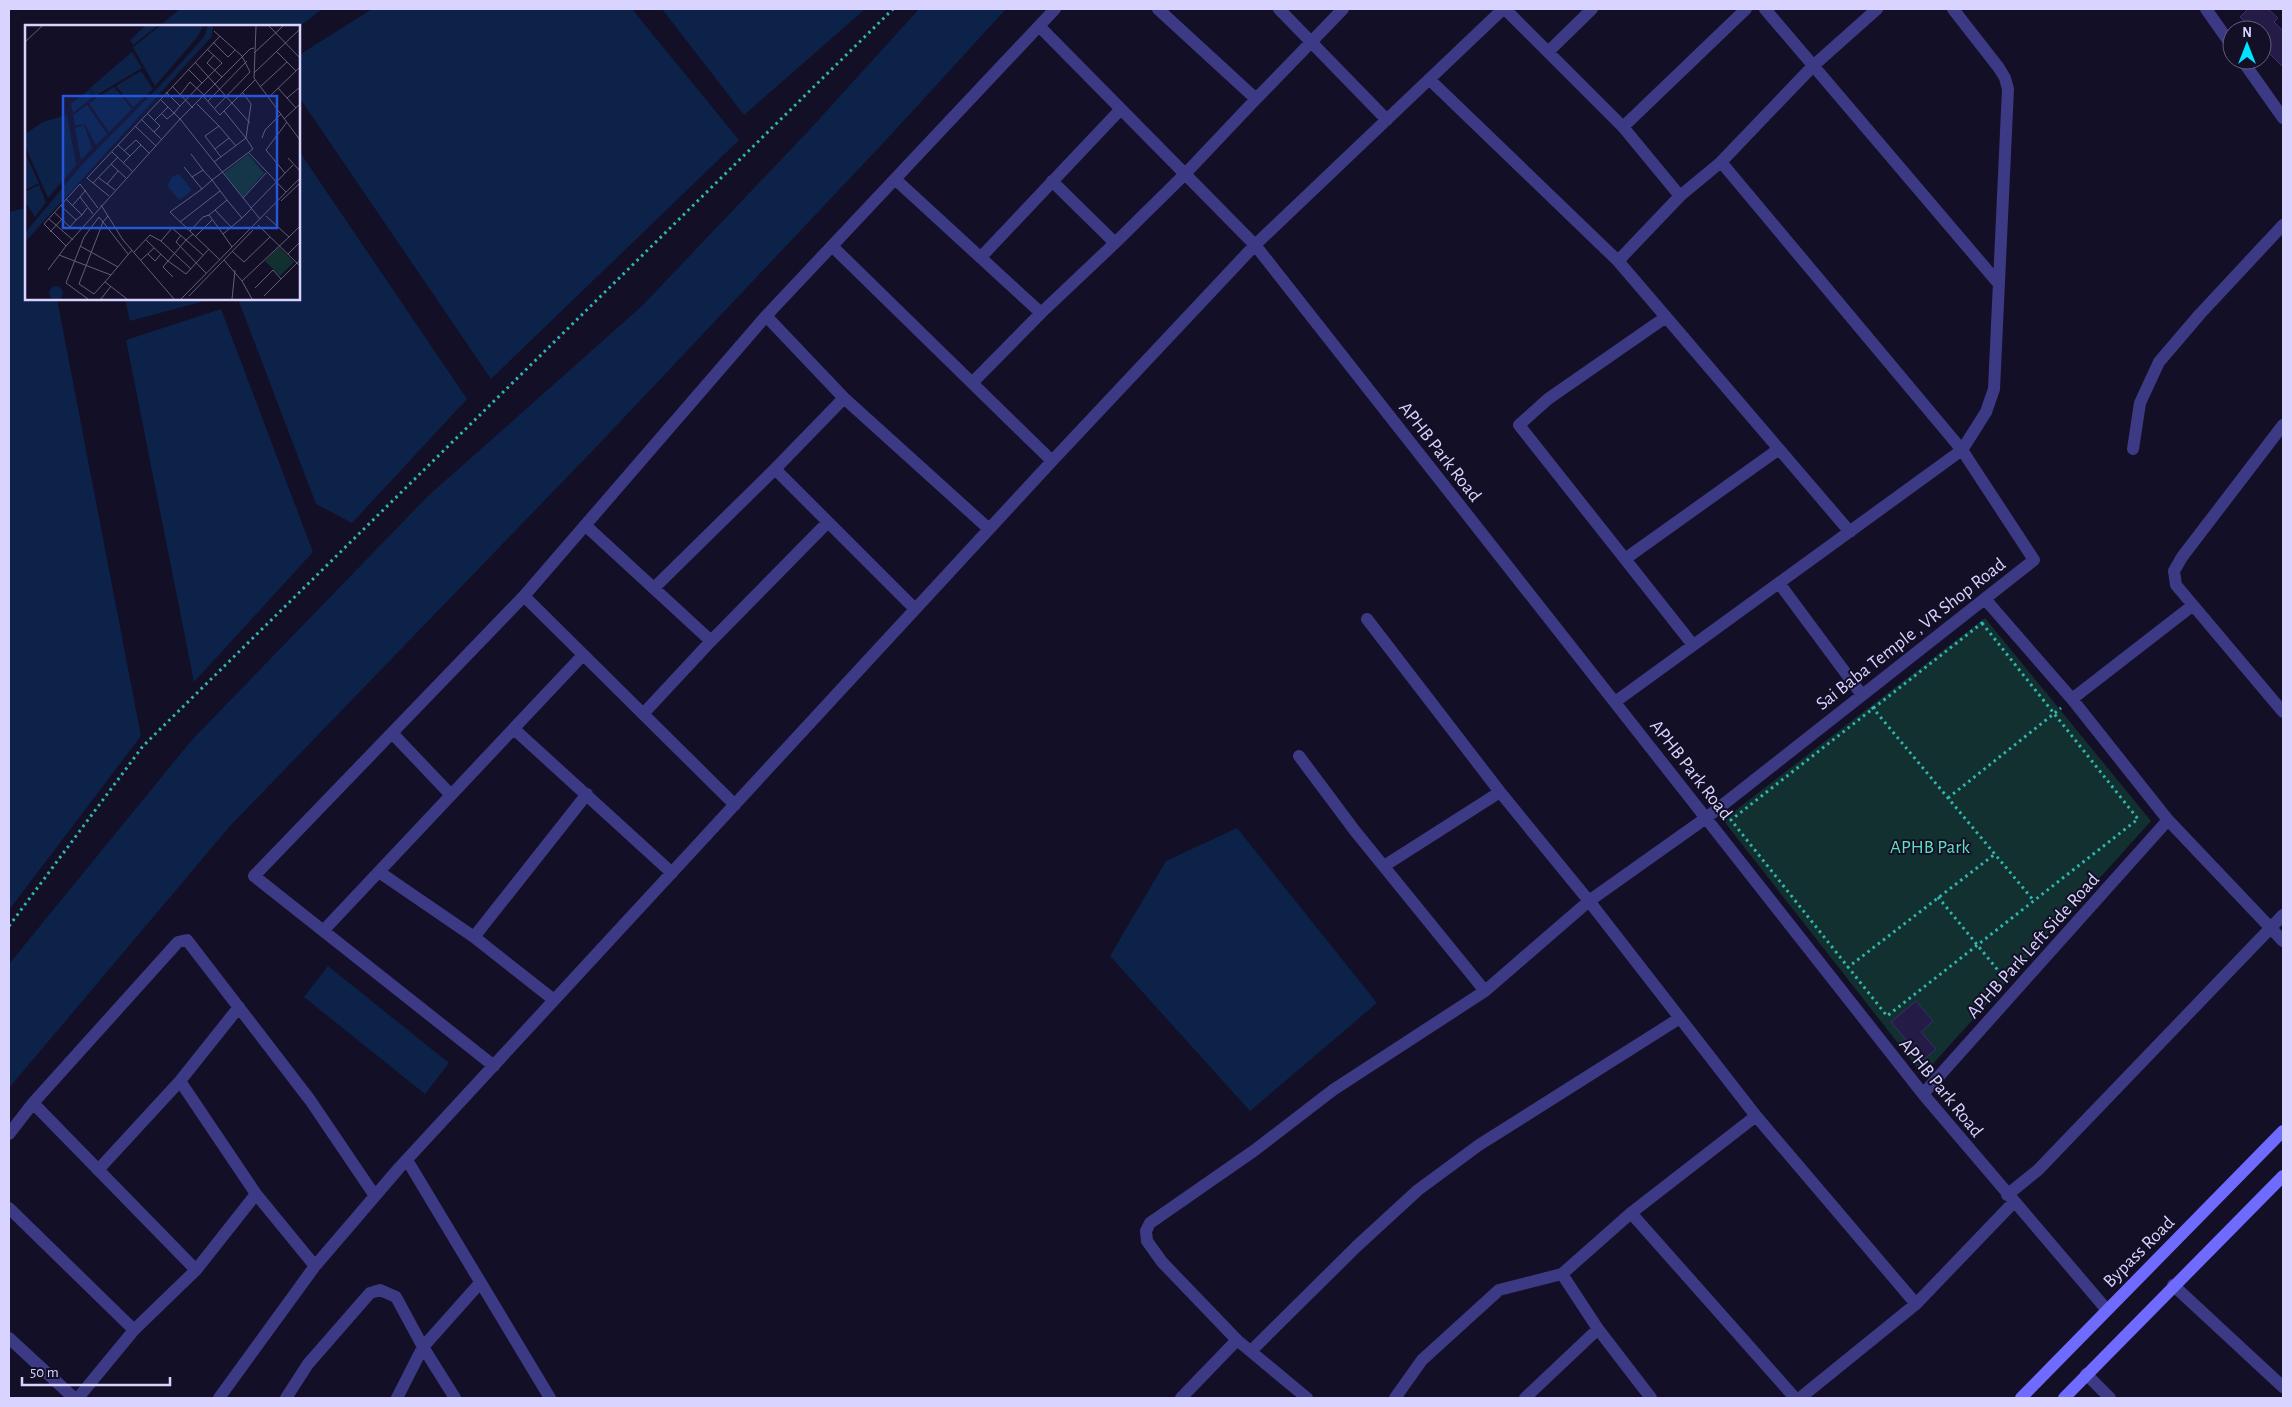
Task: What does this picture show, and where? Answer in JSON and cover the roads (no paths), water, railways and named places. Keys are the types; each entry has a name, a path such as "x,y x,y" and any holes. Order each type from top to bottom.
{"main road":[{"name":"Bypass Road","path":"2021,1398 2283,1132"},
{"path":"2064,1398 2173,1285 2283,1176"}],"street":[{"path":"494,1066 254,876 524,596 766,316 1056,9"},
{"path":"1158,9 1256,99"},
{"path":"1279,9 1387,120"},
{"path":"973,382 1184,174 1343,9"},
{"path":"220,1398 315,1266 403,1164 915,609 1255,245 1504,9 1623,127 1680,196"},
{"path":"1548,52 1592,9"},
{"path":"1623,127 1746,9"},
{"path":"1765,9 1999,284"},
{"path":"1618,261 1680,196 1721,162 1813,66 1877,9"},
{"path":"1615,702 1962,450 1986,412 1994,390 2007,84 1999,68 1953,9"},
{"path":"2206,9 2222,32"},
{"name":"APHB Park Road","path":"1039,26 1255,245 1923,1094 2010,1199 2107,1310"},
{"path":"2249,70 2283,118"},
{"path":"1430,80 1618,261 1850,532"},
{"path":"981,257 1120,110"},
{"path":"1721,162 1962,450"},
{"path":"895,179 1042,313"},
{"path":"1052,181 1115,243"},
{"path":"2133,449 2140,403 2159,362 2200,314 2283,225"},
{"path":"832,246 1052,461"},
{"path":"766,316 844,398 989,529"},
{"path":"1666,317 1548,399 1519,425 1693,645"},
{"path":"654,588 844,398"},
{"path":"2283,425 2182,557 2174,571 2176,586 2283,712"},
{"path":"1625,559 1779,449"},
{"name":"Sai Baba Temple , VR Shop Road","path":"1237,1340 1162,1262 1147,1242 1146,1231 1150,1223 1255,1150 1333,1090 1485,991 1589,901 1706,818 2034,560 1962,450"},
{"path":"775,469 915,609"},
{"path":"643,714 711,640 828,522"},
{"path":"585,525 711,640"},
{"path":"1779,583 1862,695"},
{"path":"524,596 735,805"},
{"path":"1985,599 2072,699 2168,820 2283,941"},
{"path":"2072,699 2192,606"},
{"path":"1367,619 1500,792 1589,901 1756,1116 1916,1304"},
{"path":"324,931 583,655"},
{"path":"514,729 672,873"},
{"path":"392,734 451,795"},
{"path":"1299,756 1384,866 1485,991"},
{"path":"1384,866 1500,792"},
{"path":"474,937 586,794"},
{"name":"APHB Park Left Side Road","path":"1923,1094 2168,820"},
{"path":"379,872 474,937 554,1000"},
{"path":"1800,1398 1916,1304 2010,1199 2283,915"},
{"path":"9,1134 33,1103 178,942 183,940 192,944 310,1100 375,1196"},
{"path":"98,1170 180,1081 239,1007"},
{"path":"1251,1351 1418,1190 1479,1145 1680,1018"},
{"path":"180,1081 256,1194 315,1266"},
{"path":"33,1103 196,1270"},
{"path":"1395,1398 1422,1360 1499,1290 1562,1274 1631,1213 1756,1116"},
{"path":"403,1164 480,1282 550,1398"},
{"path":"78,1398 134,1330 196,1270 256,1194"},
{"path":"9,1208 134,1330"},
{"path":"1631,1213 1795,1398"},
{"path":"1562,1274 1598,1329 1651,1398"},
{"path":"397,1398 423,1347 480,1282"},
{"path":"2173,1285 2283,1387"},
{"path":"286,1398 308,1364 370,1293 380,1290 396,1297 423,1347 455,1398"},
{"path":"1525,1398 1598,1329"},
{"path":"9,1338 74,1398"},
{"path":"1182,1398 1237,1340 1307,1398"},
{"path":"2086,1374 2110,1398"}],"water":[{"path":"180,9 322,9 300,26 160,25"},
{"path":"372,9 632,9 739,140 491,379 300,98 300,54"},
{"path":"662,9 865,9 744,115"},
{"path":"919,9 1006,9 887,139 600,443 230,826 9,1088 9,964 191,741 428,496 643,305 812,127"},
{"path":"300,152 467,399 352,523 316,504 238,300 300,300"},
{"path":"25,208 25,300 57,300 141,736 9,910 9,212"},
{"path":"125,300 208,300 130,321"},
{"path":"221,309 313,552 194,682 126,340"},
{"path":"1237,828 1377,1003 1250,1111 1110,956 1166,861"},
{"path":"328,966 449,1063 425,1094 304,997"}],"park label":[{"name":"APHB Park","path":"1930,846"}]}
